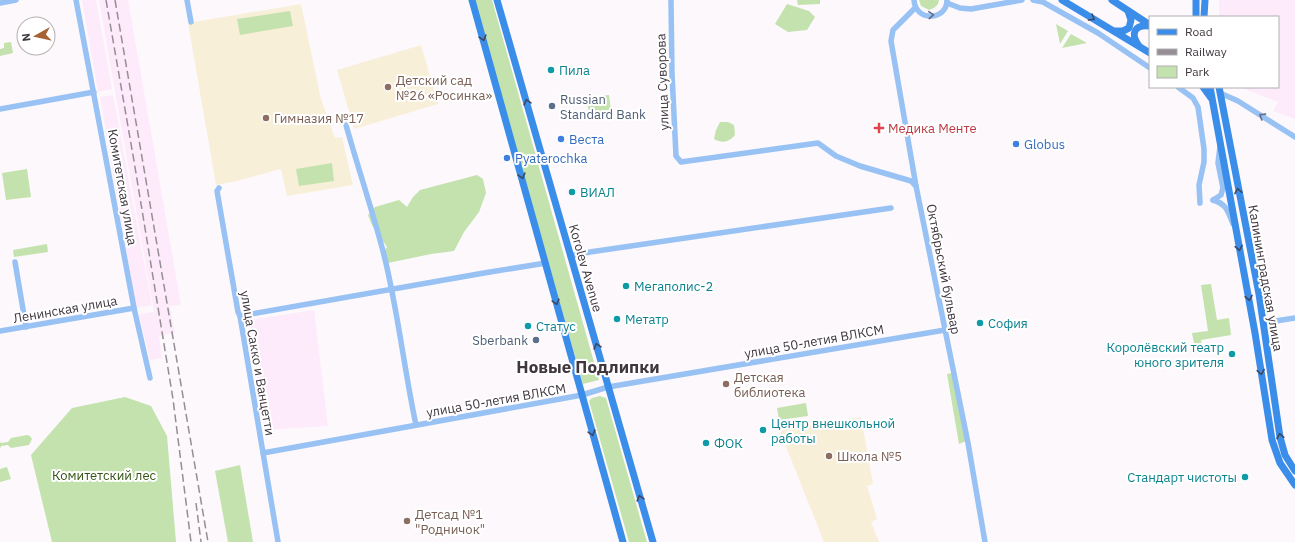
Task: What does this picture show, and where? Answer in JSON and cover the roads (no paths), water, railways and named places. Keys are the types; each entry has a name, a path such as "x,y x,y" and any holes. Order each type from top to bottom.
{"main road":[{"path":"472,0 623,542"},
{"name":"Korolev Avenue","path":"497,0 652,542"},
{"path":"1062,0 1149,52"},
{"path":"1112,0 1149,25"},
{"path":"1196,0 1196,16"},
{"path":"1204,16 1205,0"},
{"path":"1113,30 1123,31 1129,28 1131,20 1128,11"},
{"path":"1139,47 1134,36 1135,31 1143,25 1149,26"},
{"name":"Калининградская улица","path":"1204,88 1212,100"},
{"name":"Калининградская улица","path":"1210,88 1254,325 1274,448 1280,463 1295,485"},
{"name":"Калининградская улица","path":"1220,90 1263,323 1280,437 1285,455 1295,471"},
{"path":"1254,325 1263,323"}],"street":[{"path":"0,3 16,0"},
{"name":"Комитетская улица","path":"76,0 134,308 150,378"},
{"path":"187,0 191,22"},
{"name":"улица Суворова","path":"671,0 676,156 681,162 818,143 836,156 860,166 911,182 916,186"},
{"path":"914,0 915,8 926,16 940,14 947,2 960,8 971,9 1022,0"},
{"path":"1033,0 1043,2 1098,33 1149,67"},
{"name":"Октябрьский бульвар","path":"915,8 893,30 891,41 916,186 971,458 985,542"},
{"path":"1179,88 1193,98 1198,107 1204,149 1204,162 1199,185 1200,203"},
{"path":"1220,90 1295,137"},
{"path":"0,109 94,92"},
{"path":"346,124 384,255 416,425"},
{"name":"Калининградская улица","path":"1220,143 1218,163 1223,188 1220,195 1213,200 1225,206 1236,231"},
{"name":"улица Сакко и Ванцетти","path":"219,188 217,191 238,312 240,316 278,542"},
{"path":"570,256 891,208"},
{"path":"15,262 26,327"},
{"path":"240,316 484,272 546,263"},
{"name":"Ленинская улица","path":"0,331 134,308"},
{"path":"1263,323 1295,318"},
{"name":"улица 50-летия ВЛКСМ","path":"263,453 582,395 608,387 945,330"}],"railway":[{"path":"106,0 173,399 191,542"},
{"path":"115,0 208,542"},
{"path":"196,503 201,542"}],"place":[{"name":"Пила","path":"551,70"},
{"name":"Детский сад №26 «Росинка»","path":"388,87"},
{"name":"Russian Standard Bank","path":"552,106"},
{"name":"Гимназия №17","path":"266,118"},
{"name":"Медика Менте","path":"879,128"},
{"name":"Веста","path":"561,139"},
{"name":"Globus","path":"1016,144"},
{"name":"Pyaterochka","path":"507,158"},
{"name":"ВИАЛ","path":"572,192"},
{"name":"Мегаполис-2","path":"626,286"},
{"name":"Метатр","path":"617,319"},
{"name":"София","path":"980,323"},
{"name":"Статус","path":"528,326"},
{"name":"Sberbank","path":"536,340"},
{"name":"Королёвский театр юного зрителя","path":"1232,354"},
{"name":"Детская библиотека","path":"726,384"},
{"name":"Центр внешкольной работы","path":"763,430"},
{"name":"ФОК","path":"706,443"},
{"name":"Школа №5","path":"829,456"},
{"name":"Стандарт чистоты","path":"1245,477"},
{"name":"Детсад №1 \"Родничок\"","path":"407,521"}],"district":[{"name":"Новые Подлипки","path":"588,367"}],"park label":[{"name":"Комитетский лес","path":"104,475"}]}
